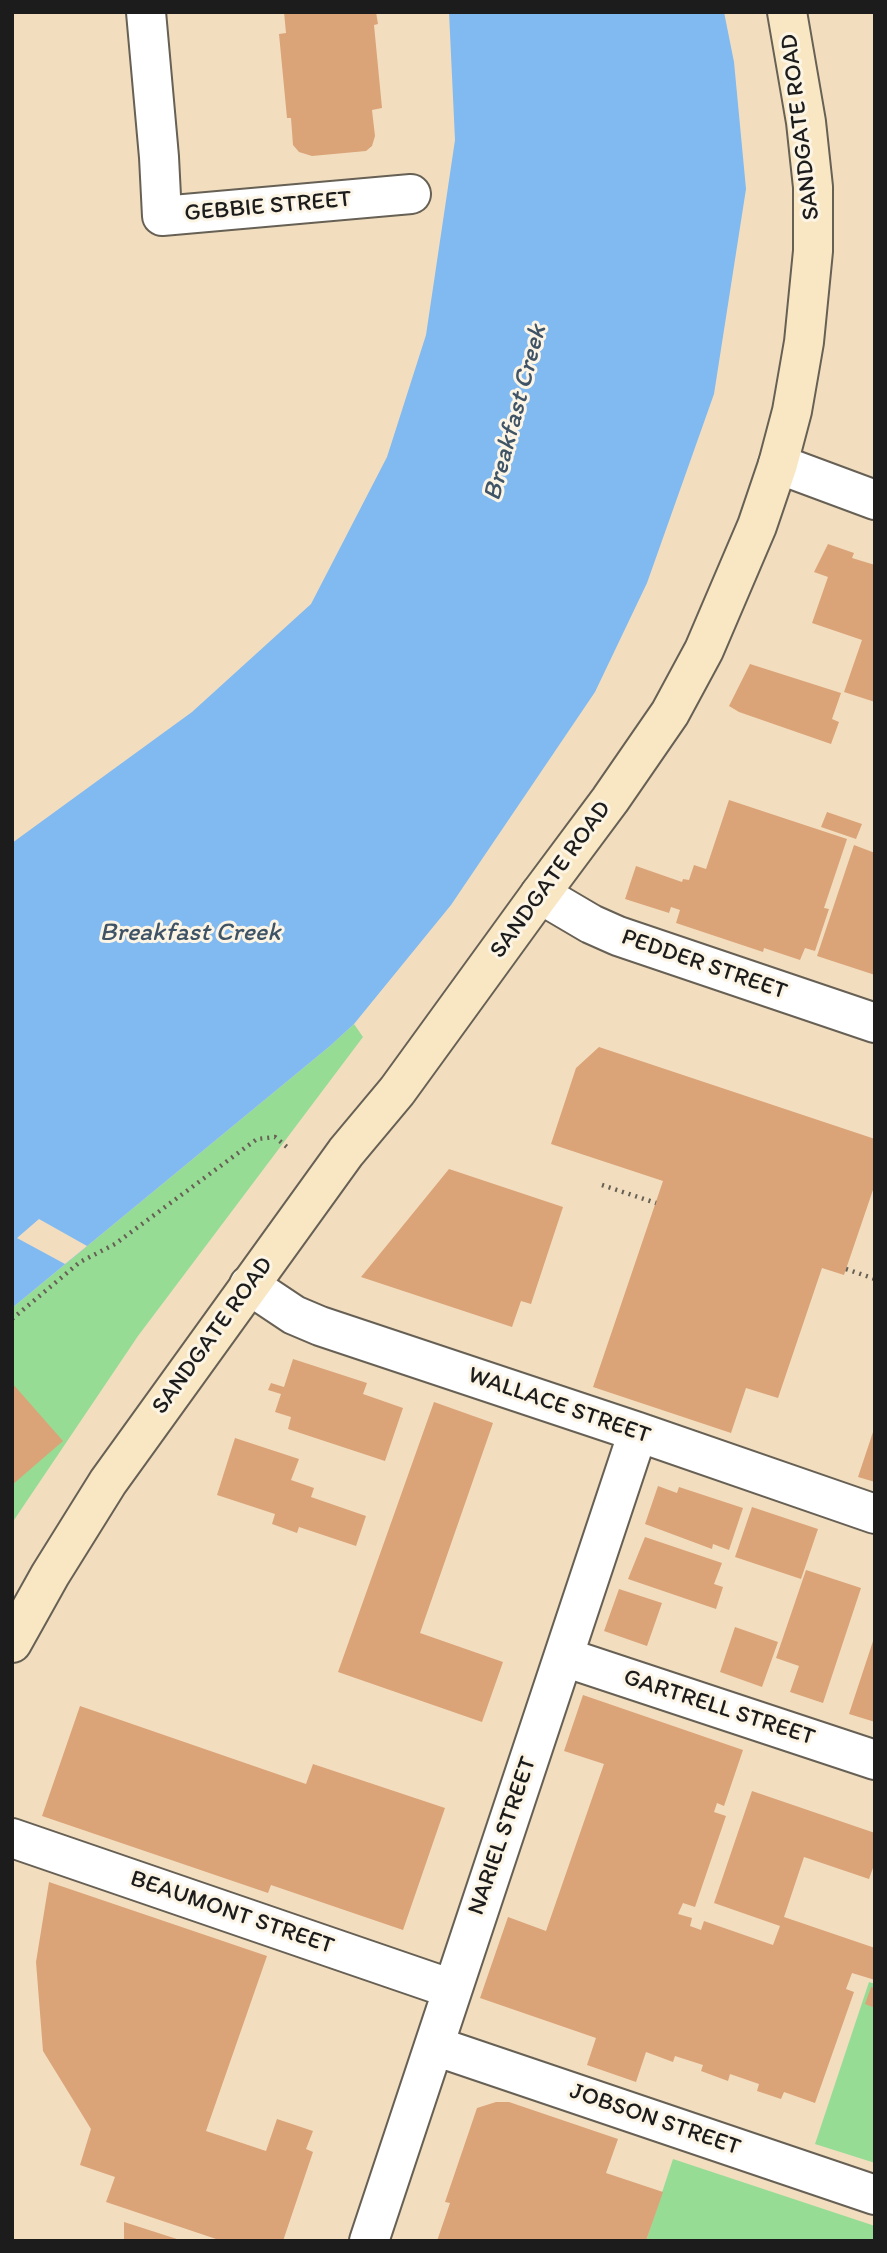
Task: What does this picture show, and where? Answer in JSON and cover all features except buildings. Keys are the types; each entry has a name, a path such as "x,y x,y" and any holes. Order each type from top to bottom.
{"main road":[{"name":"SANDGATE ROAD","path":"12,1643 50,1575 108,1482 346,1152 397,1091 610,800 670,713 704,650 757,526 778,464 792,411 804,342 813,251 813,187 806,122 787,12"}],"street":[{"name":"GEBBIE STREET","path":"146,12 162,216 411,194"},
{"path":"778,464 875,500"},
{"name":"PEDDER STREET","path":"540,894 590,924 618,936 875,1023"},
{"name":"WALLACE STREET","path":"250,1285 294,1315 320,1326 875,1514"},
{"name":"NARIEL STREET","path":"369,2241 638,1432"},
{"name":"GARTRELL STREET","path":"564,1657 875,1760"},
{"name":"BEAUMONT STREET","path":"12,1838 452,1989"},
{"name":"JOBSON STREET","path":"435,2046 875,2195"}],"path":[{"path":"12,1319 80,1262 115,1244 257,1139 275,1137 288,1148"},
{"path":"602,1185 656,1203"},
{"path":"846,1269 875,1279"}],"green space":[{"path":"354,1024 363,1037 138,1336 12,1523 12,1308"},
{"path":"869,1982 875,1984 875,2163 815,2144"},
{"path":"673,2159 875,2226 875,2241 646,2241"}],"water":[{"name":"Breakfast Creek","path":"449,12 724,12 734,62 746,189 714,394 647,583 595,692 451,905 354,1024 12,1308 12,843 192,712 311,604 387,457 426,335 455,140"}],"pier":[{"path":"39,1219 87,1246 65,1264 17,1238"}]}
